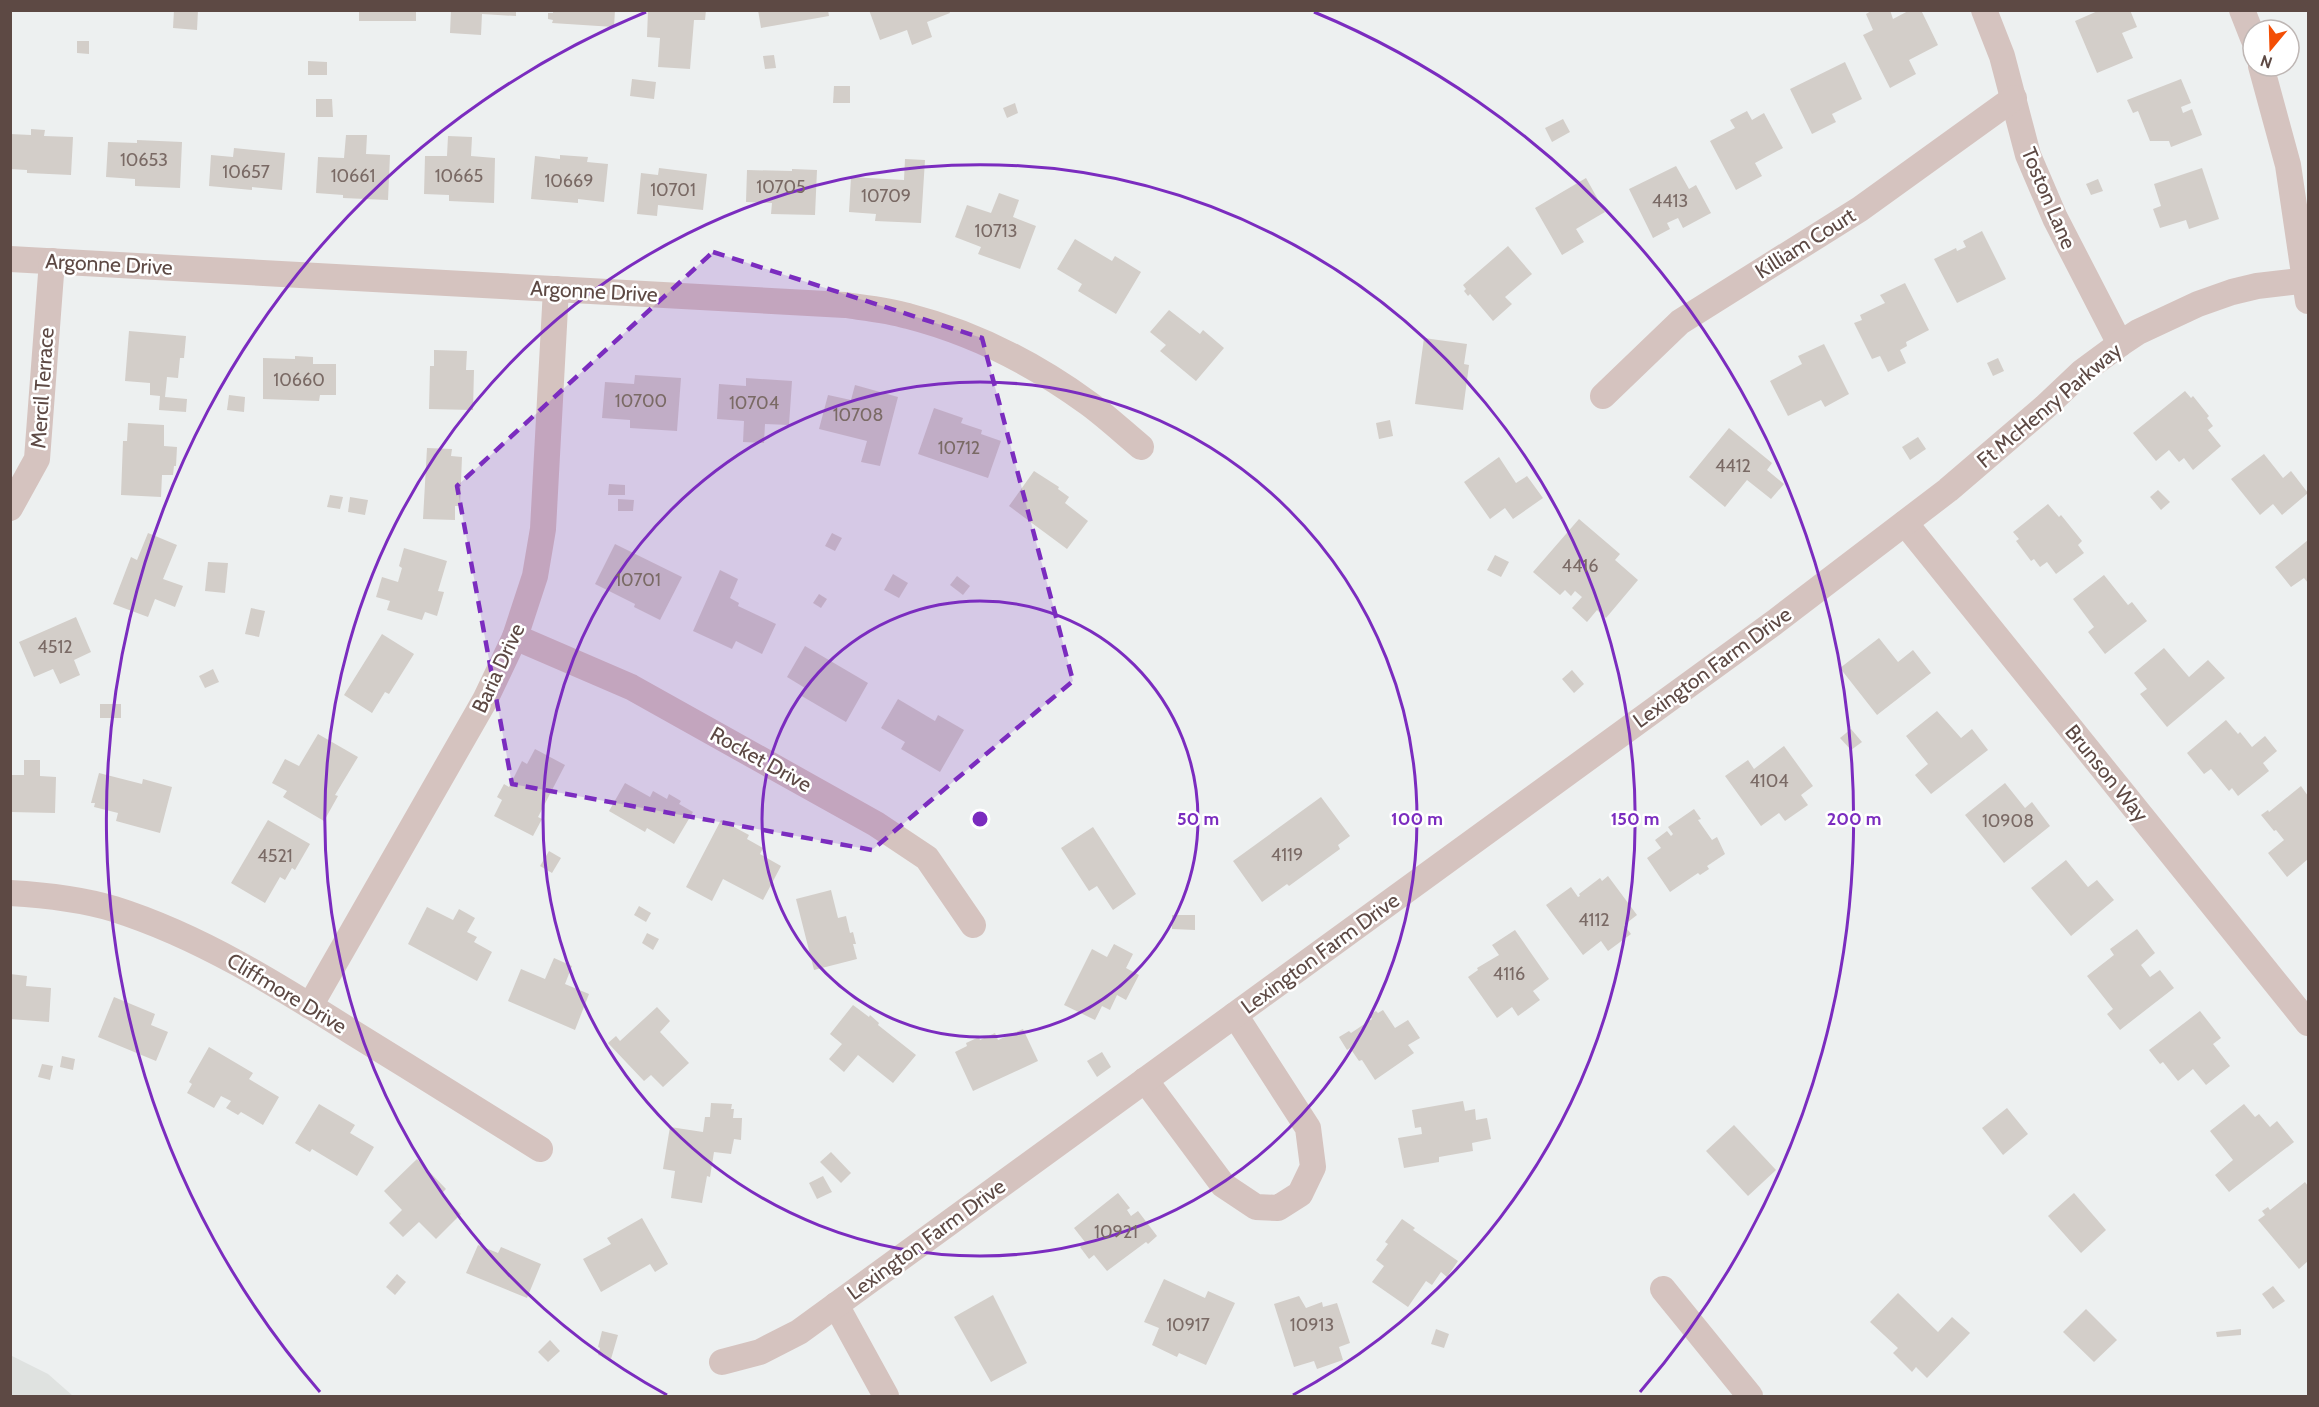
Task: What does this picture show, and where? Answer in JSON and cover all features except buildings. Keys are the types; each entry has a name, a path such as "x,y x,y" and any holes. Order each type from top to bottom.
{"street":[{"name":"Toston Lane","path":"1984,10 2002,56 2028,155 2055,218 2120,344"},
{"path":"2264,78 2288,165 2307,287"},
{"name":"Killiam Court","path":"1603,396 1680,322 1860,209 2014,98"},
{"name":"Argonne Drive","path":"10,259 845,305 906,315 962,333 1032,366 1089,404 1141,447"},
{"name":"Mercil Terrace","path":"10,508 37,459 52,261"},
{"name":"Ft McHenry Parkway","path":"1905,523 1948,490 2036,415 2082,372 2120,344 2198,304 2220,296 2257,286 2307,287"},
{"name":"Baria Drive","path":"310,1006 485,700 515,637 535,576 543,529 556,289"},
{"name":"Lexington Farm Drive","path":"722,1362 760,1352 799,1332 1756,636 1905,523"},
{"name":"Brunson Way","path":"1905,523 2308,1023"},
{"name":"Rocket Drive","path":"515,637 631,687 876,824 927,858 973,925"},
{"name":"Cliffmore Drive","path":"10,893 63,898 111,909 158,925 220,954 310,1006 540,1149"},
{"path":"1145,1080 1223,1185 1256,1207 1278,1208 1300,1194 1314,1167 1308,1128 1235,1015"},
{"path":"1663,1289 1750,1396"},
{"path":"836,1305 886,1396"}],"highlighted area":[{"path":"713,252 982,338 1073,681 872,850 512,784 457,486"}],"shaded area":[{"path":"10,1355 48,1374 73,1396 11,1396"}]}
